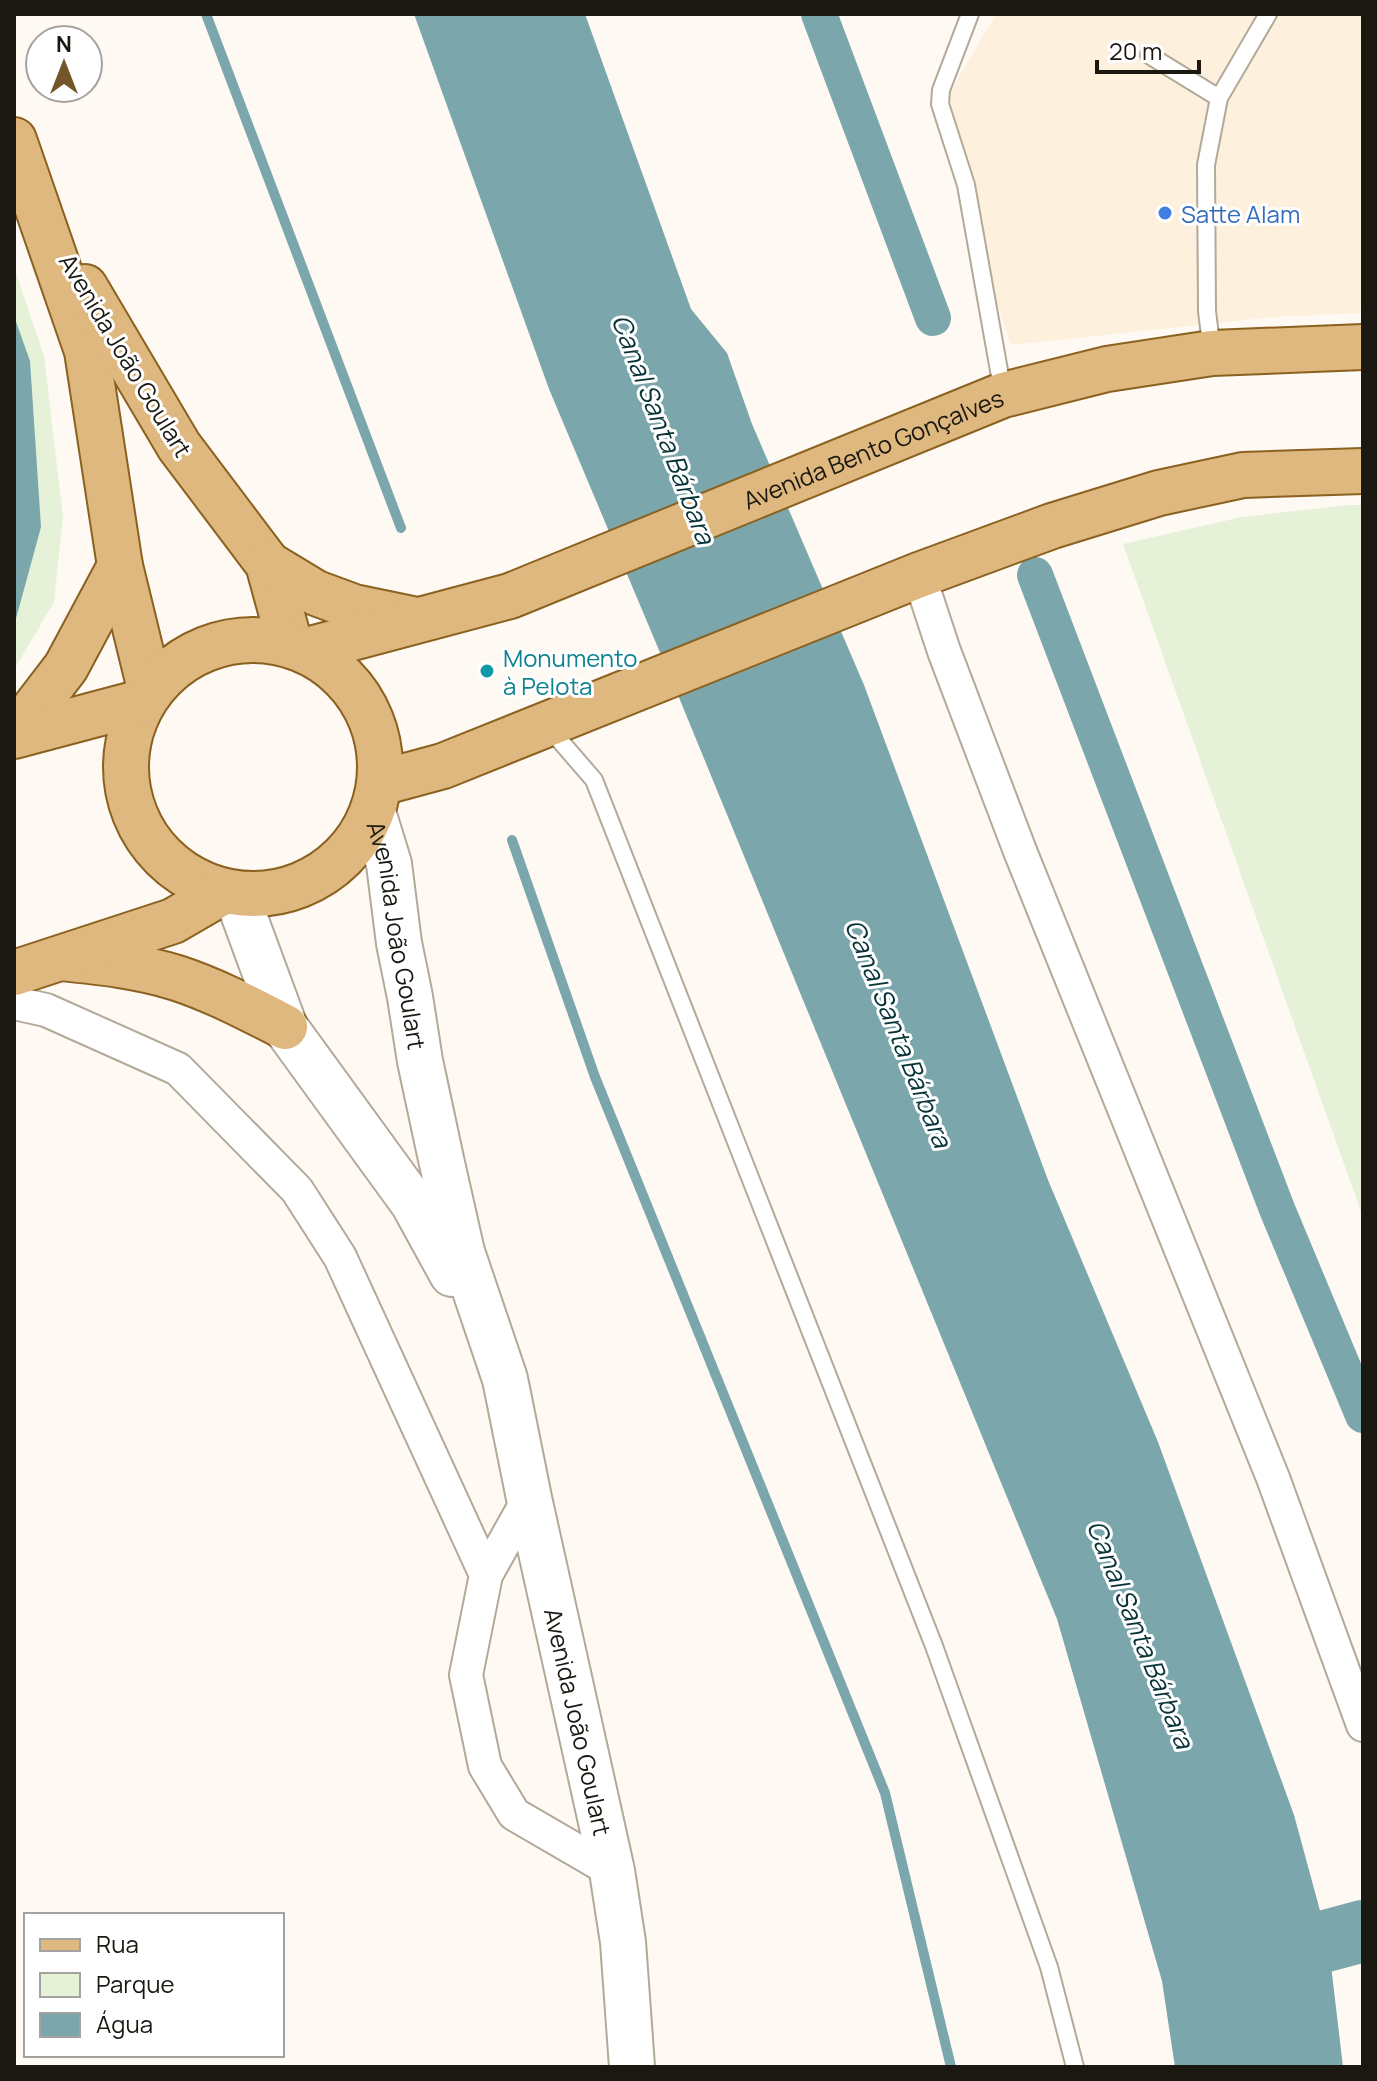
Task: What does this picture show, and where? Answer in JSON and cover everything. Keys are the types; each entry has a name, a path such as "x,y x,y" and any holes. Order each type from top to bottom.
{"main road":[{"name":"Avenida João Goulart","path":"14,140 87,351 120,566 146,695"},
{"name":"Avenida João Goulart","path":"39,209 179,446 268,564 298,647 350,683 376,729 377,798 420,1061 462,1252 505,1379 612,1871 623,1942 632,2067"},
{"name":"Avenida Bento Gonçalves","path":"14,736 146,695 178,662 213,645 252,639 298,647 510,596 1003,395 1107,369 1212,353 1363,347"},
{"path":"146,695 126,746 127,794 145,838 179,872 229,893 279,893 319,877 351,849 377,798 443,766 557,719 901,582 1052,526 1159,493 1243,475 1363,471"},
{"path":"268,564 316,593 354,607 418,620"},
{"path":"14,736 66,667 120,566"},
{"name":"Avenida João Goulart","path":"229,893 285,1027 413,1203 505,1379"},
{"path":"14,973 173,921 229,893"},
{"path":"61,958 108,963 179,978 285,1027"}],"street":[{"path":"901,582 944,651 1020,851 1273,1478 1363,1725"},
{"path":"14,1003 46,1010 178,1069 297,1190 340,1257 486,1575"},
{"path":"529,1498 486,1575 466,1675 485,1766 514,1814 612,1871"}],"lane":[{"path":"970,14 941,90 940,104 966,185 1003,395"},
{"path":"1212,353 1207,311 1206,165 1219,98 1268,14"},
{"path":"1149,55 1219,98"},
{"path":"557,719 594,780 934,1646 1049,1967 1075,2067"}],"shaded area":[{"name":"Satte Alam","path":"996,14 1363,14 1363,306 1359,313 1275,317 1011,345 934,120"}],"green space":[{"path":"14,267 44,356 63,517 54,602 14,670"},
{"path":"1363,505 1363,1217 1123,544 1242,517"}],"water":[{"name":"Canal Santa Bárbara","path":"414,14 585,14 691,309 727,353 752,424 864,685 1048,1180 1158,1442 1294,1815 1328,1940 1343,2067 1175,2067 1162,1981 1057,1619 549,389"},
{"path":"14,316 30,361 41,527 14,626"}],"waterway":[{"path":"206,14 401,528"},
{"path":"819,14 933,318"},
{"path":"1035,575 1277,1209 1363,1415"},
{"path":"512,840 595,1077 885,1793 951,2067"},
{"path":"1244,1963 1363,1931"}],"place":[{"name":"Satte Alam","path":"1165,213"},
{"name":"Monumento à Pelota","path":"487,671"}]}
